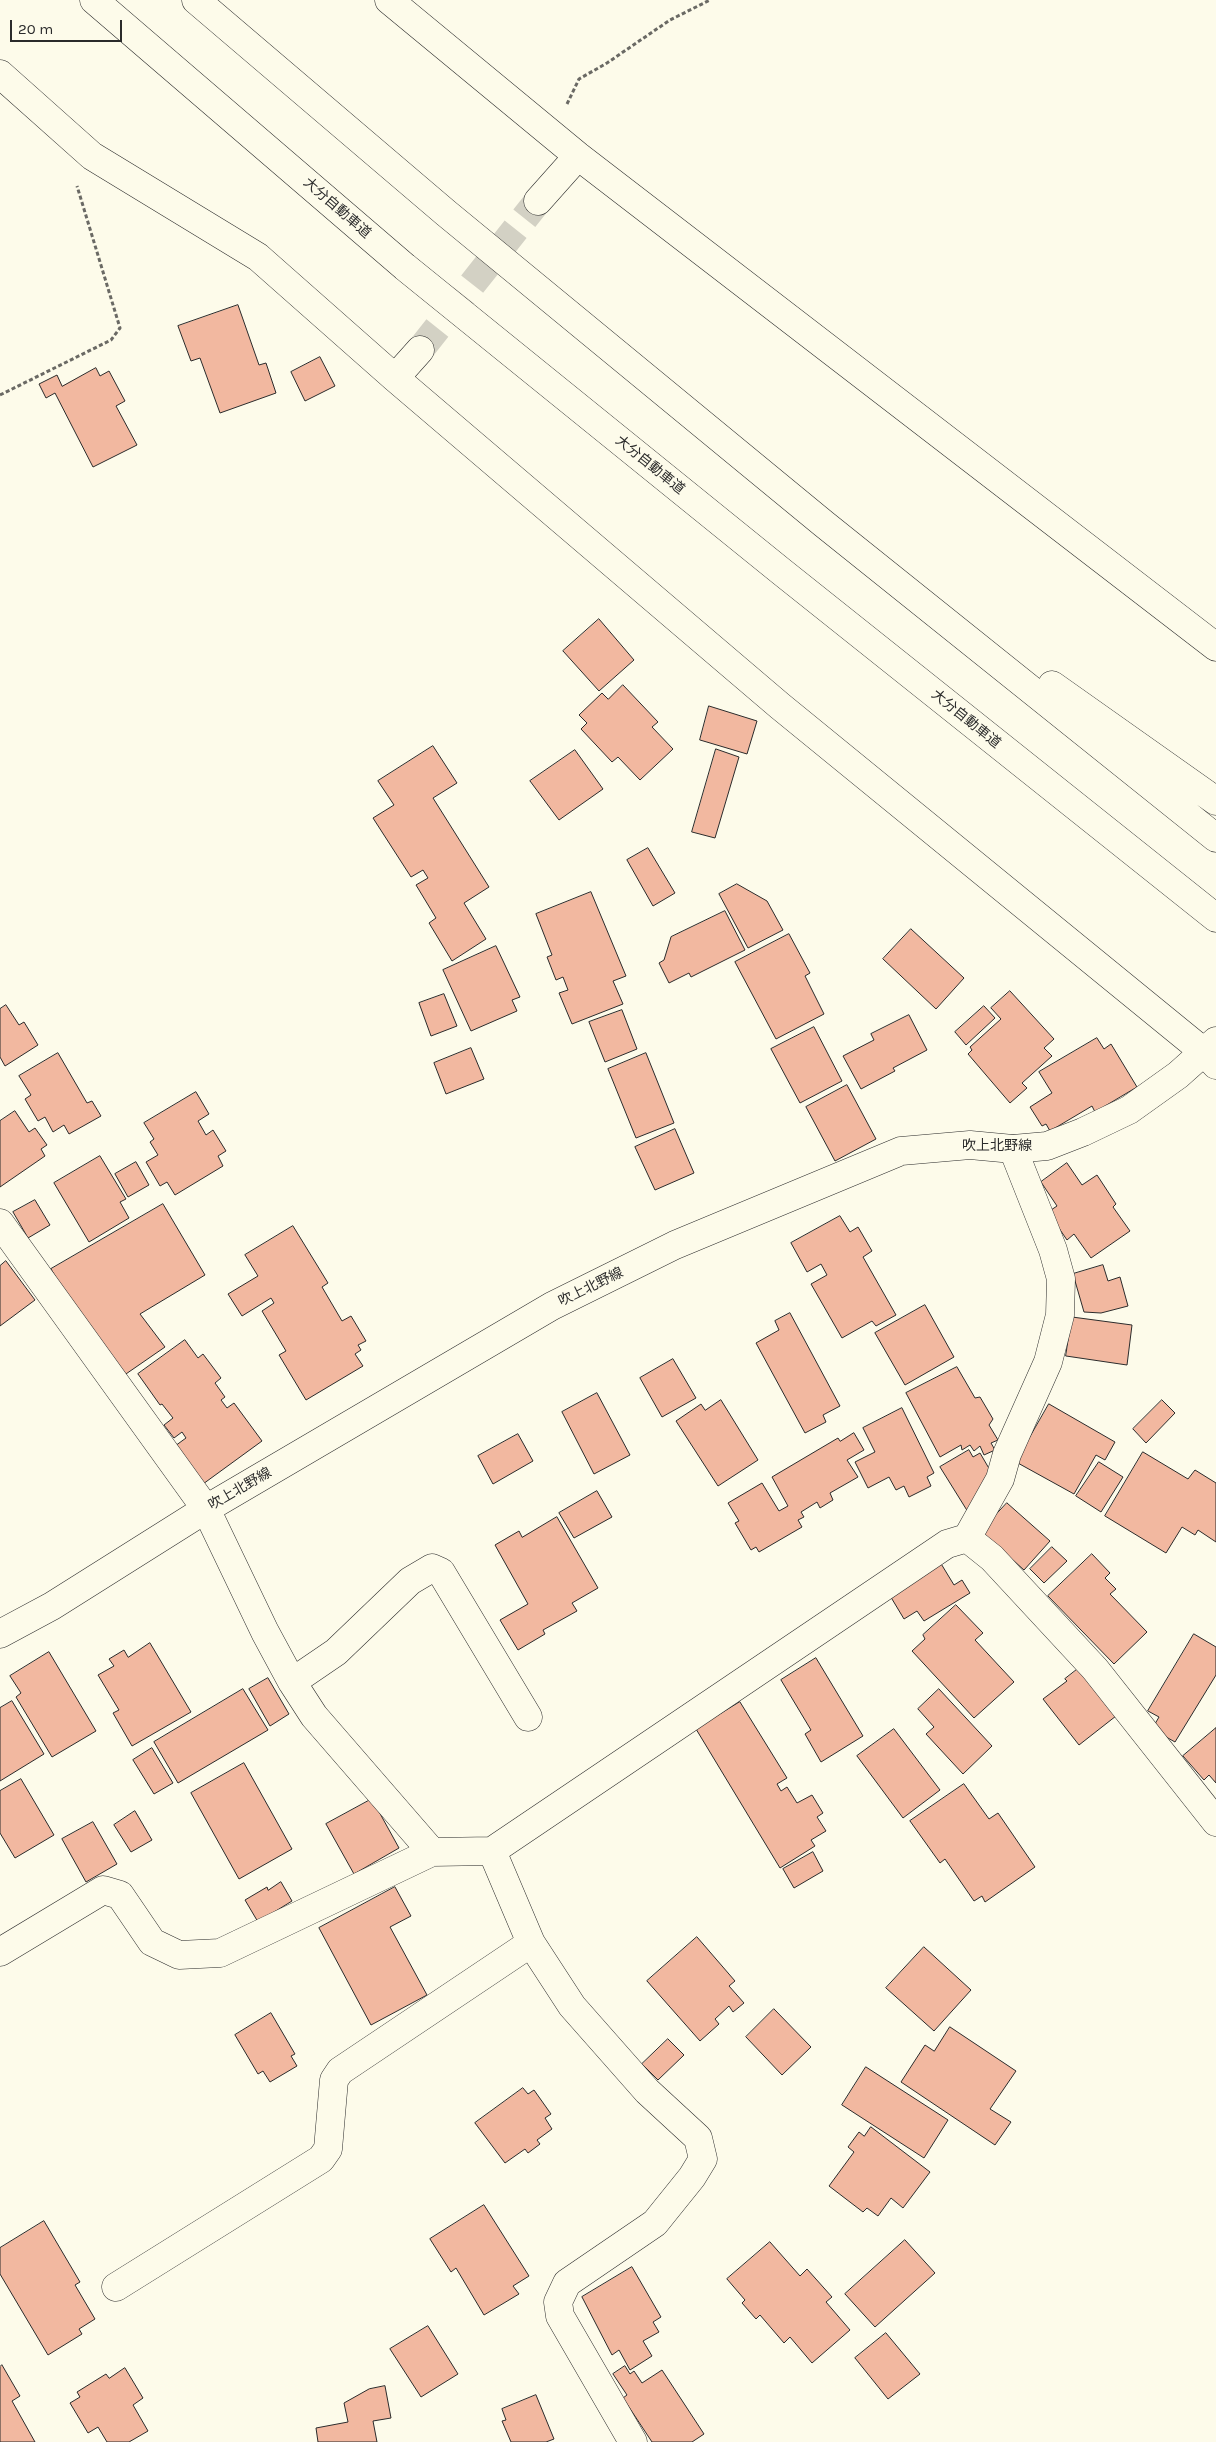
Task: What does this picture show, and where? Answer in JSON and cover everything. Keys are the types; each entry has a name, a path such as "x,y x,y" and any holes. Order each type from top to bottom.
{"main road":[{"name":"大分自動車道","path":"94,0 405,267 782,572 1216,918"},
{"path":"196,0 446,213 824,524 1216,838"},
{"path":"389,0 578,156 1216,647"},
{"path":"0,74 92,156 258,257 395,378 780,706 1212,1053"},
{"path":"538,201 578,156"},
{"path":"395,378 420,350"},
{"path":"824,524 1216,801"},
{"name":"吹上北野線","path":"0,1634 52,1606 206,1509 552,1306 675,1245 900,1152 970,1145 1013,1150 1047,1146 1083,1132 1129,1110 1212,1053"},
{"path":"0,1952 103,1890 120,1895 152,1942 179,1955 220,1953 432,1852 492,1851 947,1544 967,1538 1000,1479 1007,1454 1048,1362 1060,1315 1061,1279 1053,1250 1013,1150"},
{"path":"0,1222 206,1509 292,1682 314,1716 432,1852"},
{"path":"967,1538 992,1558 1095,1669 1216,1822"},
{"path":"292,1682 336,1652 410,1581 432,1568 441,1572 528,1717"},
{"path":"492,1851 531,1943 572,2006 647,2091 698,2138 703,2159 692,2177 655,2223 567,2283 558,2302 560,2316 633,2442"},
{"path":"116,2288 321,2159 328,2149 334,2080 340,2071 531,1943"}],"path":[{"path":"553,134 580,78 607,63 670,20 710,0"},
{"path":"0,395 111,340 120,328 76,190 78,171 92,156"}],"building":[{"path":"238,305 259,365 266,363 276,393 220,413 200,358 191,361 178,326"},
{"path":"320,357 335,386 305,401 291,372"},
{"path":"96,368 100,376 109,371 125,401 116,406 137,445 93,467 55,393 46,398 39,384 57,375 62,386"},
{"path":"599,619 634,660 599,691 563,651"},
{"path":"623,685 658,722 652,727 673,749 640,780 618,757 612,762 581,729 587,723 579,715 602,693 608,699"},
{"path":"709,706 757,721 747,754 700,740"},
{"path":"433,746 457,783 433,798 489,887 464,903 486,939 452,961 429,923 436,918 416,885 428,878 423,870 411,877 373,818 394,805 378,781"},
{"path":"716,749 739,757 715,838 692,832"},
{"path":"575,750 603,789 559,820 530,781"},
{"path":"648,848 675,893 653,906 627,860"},
{"path":"737,884 767,901 783,930 748,948 719,894"},
{"path":"591,892 626,976 613,981 623,1004 572,1024 559,993 568,990 563,977 556,980 547,957 552,955 536,914"},
{"path":"725,911 745,950 691,977 689,973 669,983 659,963 664,960 671,937"},
{"path":"911,929 964,978 936,1009 883,959"},
{"path":"789,934 810,973 805,976 824,1014 776,1039 735,962"},
{"path":"496,946 520,997 512,1000 517,1011 471,1031 443,970"},
{"path":"1010,991 1054,1039 1044,1048 1052,1056 1022,1083 1027,1088 1010,1103 968,1054 972,1050 970,1047 1001,1019 991,1008"},
{"path":"444,994 457,1026 431,1036 419,1003"},
{"path":"6,1005 19,1025 24,1022 38,1045 5,1066 0,1057 0,1009"},
{"path":"984,1006 995,1018 966,1045 955,1032"},
{"path":"622,1010 637,1049 605,1062 589,1022"},
{"path":"909,1015 927,1050 893,1068 895,1071 861,1089 843,1056 874,1040 871,1034"},
{"path":"814,1027 842,1081 800,1103 771,1049"},
{"path":"1097,1038 1104,1049 1111,1044 1137,1087 1095,1112 1092,1106 1050,1131 1046,1124 1042,1126 1030,1107 1052,1093 1039,1072"},
{"path":"471,1048 484,1079 446,1094 434,1063"},
{"path":"58,1053 87,1103 92,1101 101,1116 69,1134 64,1125 53,1132 45,1117 38,1121 25,1099 31,1095 19,1076"},
{"path":"646,1053 674,1123 636,1138 608,1069"},
{"path":"847,1085 876,1139 835,1161 806,1107"},
{"path":"196,1092 209,1114 198,1121 206,1135 213,1130 226,1151 218,1156 223,1166 175,1195 167,1182 160,1186 146,1162 158,1155 150,1142 154,1139 144,1123"},
{"path":"15,1111 29,1132 35,1128 47,1145 41,1149 45,1156 0,1187 0,1121"},
{"path":"675,1129 694,1173 655,1190 635,1147"},
{"path":"100,1156 126,1199 120,1202 129,1218 89,1242 54,1183"},
{"path":"136,1162 149,1185 128,1197 115,1174"},
{"path":"1067,1163 1082,1185 1097,1175 1116,1204 1113,1207 1130,1231 1091,1258 1074,1234 1067,1240 1048,1212 1057,1206 1041,1182"},
{"path":"35,1200 50,1225 28,1238 13,1212"},
{"path":"163,1204 205,1275 140,1314 165,1347 123,1376 82,1321 51,1269"},
{"path":"840,1216 850,1232 858,1227 872,1251 863,1257 896,1315 876,1326 872,1321 842,1338 811,1284 827,1275 821,1264 807,1272 791,1243"},
{"path":"293,1226 328,1283 322,1287 342,1321 351,1316 366,1341 358,1345 361,1350 355,1354 363,1366 306,1400 279,1355 286,1351 262,1311 274,1303 271,1298 242,1316 228,1294 258,1276 245,1255"},
{"path":"6,1261 35,1300 0,1326 0,1266"},
{"path":"1103,1265 1108,1281 1120,1277 1128,1306 1101,1313 1084,1312 1073,1274"},
{"path":"925,1305 954,1357 905,1385 875,1333"},
{"path":"790,1313 840,1406 823,1415 826,1422 805,1433 756,1343 779,1330 775,1321"},
{"path":"1072,1317 1132,1325 1127,1365 1066,1356"},
{"path":"185,1340 198,1358 203,1354 221,1378 215,1383 225,1397 221,1400 227,1408 234,1403 262,1441 203,1484 175,1446 186,1438 182,1432 174,1438 164,1425 173,1418 162,1404 160,1405 138,1374"},
{"path":"673,1359 696,1398 662,1417 640,1378"},
{"path":"957,1367 975,1398 980,1397 993,1419 989,1425 998,1440 991,1443 995,1450 984,1455 980,1446 974,1451 970,1445 962,1450 961,1445 940,1457 906,1393"},
{"path":"597,1393 630,1455 594,1474 562,1412"},
{"path":"721,1400 758,1460 718,1486 676,1421 701,1404 705,1410"},
{"path":"1162,1400 1175,1413 1146,1443 1133,1429"},
{"path":"1049,1404 1115,1442 1105,1460 1096,1455 1074,1494 1016,1462"},
{"path":"902,1408 934,1473 927,1477 931,1486 909,1497 904,1486 896,1490 889,1477 868,1488 855,1462 875,1452 863,1428"},
{"path":"854,1433 864,1450 847,1460 858,1477 830,1493 833,1500 820,1508 817,1502 801,1512 804,1517 798,1520 802,1527 759,1552 756,1547 751,1550 735,1523 739,1521 728,1503 762,1483 779,1511 788,1506 772,1477 838,1438 840,1441"},
{"path":"518,1434 533,1461 493,1484 478,1456"},
{"path":"969,1450 973,1457 980,1453 994,1477 968,1512 940,1467"},
{"path":"1143,1452 1188,1479 1195,1470 1216,1483 1216,1542 1198,1530 1195,1535 1182,1527 1166,1553 1105,1516"},
{"path":"1099,1462 1123,1477 1101,1512 1076,1496"},
{"path":"597,1491 612,1517 574,1538 559,1513"},
{"path":"1007,1503 1050,1541 1024,1570 981,1531"},
{"path":"557,1517 598,1588 572,1603 577,1611 543,1630 545,1634 518,1650 500,1620 528,1604 495,1545 519,1531 522,1537"},
{"path":"1052,1547 1067,1561 1044,1583 1030,1569"},
{"path":"1092,1554 1110,1573 1105,1578 1116,1589 1110,1594 1147,1632 1114,1664 1048,1596"},
{"path":"940,1562 954,1585 962,1580 970,1593 924,1621 917,1611 904,1619 889,1594"},
{"path":"956,1605 983,1633 975,1640 1014,1682 974,1718 912,1651 925,1639 923,1635"},
{"path":"1194,1634 1216,1647 1216,1675 1175,1742 1152,1729 1159,1717 1148,1711"},
{"path":"150,1643 191,1712 132,1746 113,1713 119,1710 98,1675 114,1666 109,1659 124,1650 128,1657"},
{"path":"49,1652 96,1731 52,1757 16,1697 21,1693 10,1676"},
{"path":"816,1658 863,1736 821,1762 805,1734 811,1730 781,1680"},
{"path":"1079,1668 1116,1716 1079,1745 1043,1699 1067,1681 1065,1679"},
{"path":"268,1678 289,1714 270,1726 249,1689"},
{"path":"243,1689 268,1730 178,1783 154,1742"},
{"path":"939,1689 992,1746 963,1774 926,1734 934,1727 918,1709"},
{"path":"12,1701 44,1754 0,1781 0,1708"},
{"path":"740,1702 787,1778 777,1784 781,1791 787,1787 797,1803 812,1795 823,1813 817,1817 826,1831 811,1840 815,1846 780,1868 696,1729"},
{"path":"1216,1728 1216,1783 1209,1775 1204,1780 1183,1756"},
{"path":"894,1729 940,1790 903,1818 857,1756"},
{"path":"152,1748 173,1783 154,1794 133,1760"},
{"path":"244,1763 292,1849 239,1879 191,1793"},
{"path":"21,1779 54,1835 15,1858 0,1833 0,1791"},
{"path":"964,1784 989,1819 998,1813 1035,1867 985,1902 982,1896 974,1901 945,1859 940,1863 910,1821"},
{"path":"372,1799 399,1848 354,1874 326,1824"},
{"path":"135,1811 152,1840 131,1852 114,1825"},
{"path":"93,1822 117,1864 86,1882 62,1839"},
{"path":"813,1852 823,1871 794,1888 783,1869"},
{"path":"281,1882 292,1901 258,1922 245,1900 267,1887 268,1890"},
{"path":"395,1887 411,1916 390,1927 427,1995 371,2025 319,1928"},
{"path":"697,1937 735,1981 729,1986 744,2003 733,2012 729,2006 715,2019 719,2024 700,2041 647,1981"},
{"path":"924,1947 971,1990 934,2031 886,1988"},
{"path":"774,2009 811,2047 782,2075 746,2037"},
{"path":"271,2013 295,2054 291,2056 297,2066 270,2082 263,2071 258,2074 235,2035"},
{"path":"950,2027 1016,2071 990,2109 1011,2122 995,2145 901,2082 925,2045 934,2051"},
{"path":"668,2039 684,2055 658,2080 642,2064"},
{"path":"866,2067 948,2120 924,2158 842,2105"},
{"path":"523,2088 528,2094 534,2090 551,2114 545,2118 552,2129 537,2140 540,2144 528,2153 525,2149 505,2163 475,2123"},
{"path":"871,2127 930,2172 903,2208 891,2198 878,2216 867,2208 863,2212 829,2186 854,2152 848,2147 859,2132 864,2136"},
{"path":"484,2205 529,2276 513,2286 519,2294 484,2315 456,2268 451,2272 430,2239"},
{"path":"44,2221 80,2282 75,2285 95,2319 79,2329 82,2334 48,2355 0,2274 0,2248"},
{"path":"905,2240 935,2273 875,2327 845,2294"},
{"path":"770,2242 800,2276 807,2269 832,2297 826,2302 850,2330 812,2363 790,2337 784,2343 760,2315 756,2319 742,2303 745,2300 727,2279"},
{"path":"632,2267 661,2317 653,2322 659,2332 643,2341 652,2356 630,2370 619,2350 612,2355 582,2297"},
{"path":"428,2326 458,2374 421,2397 390,2349"},
{"path":"886,2333 920,2374 888,2399 855,2358"},
{"path":"2,2365 20,2396 12,2401 35,2442 0,2442 0,2367"},
{"path":"625,2366 630,2374 634,2371 642,2383 662,2370 704,2434 692,2442 652,2442 623,2398 627,2395 613,2374"},
{"path":"125,2368 143,2398 133,2405 148,2431 129,2442 107,2442 98,2427 88,2433 70,2403 80,2397 77,2392 106,2374 109,2378"},
{"path":"385,2386 391,2418 373,2421 377,2442 318,2442 316,2428 348,2422 344,2403 369,2389"},
{"path":"536,2395 554,2439 546,2442 511,2442 502,2421 506,2420 502,2409"}],"tunnel":[{"path":"420,350 538,201"}]}
